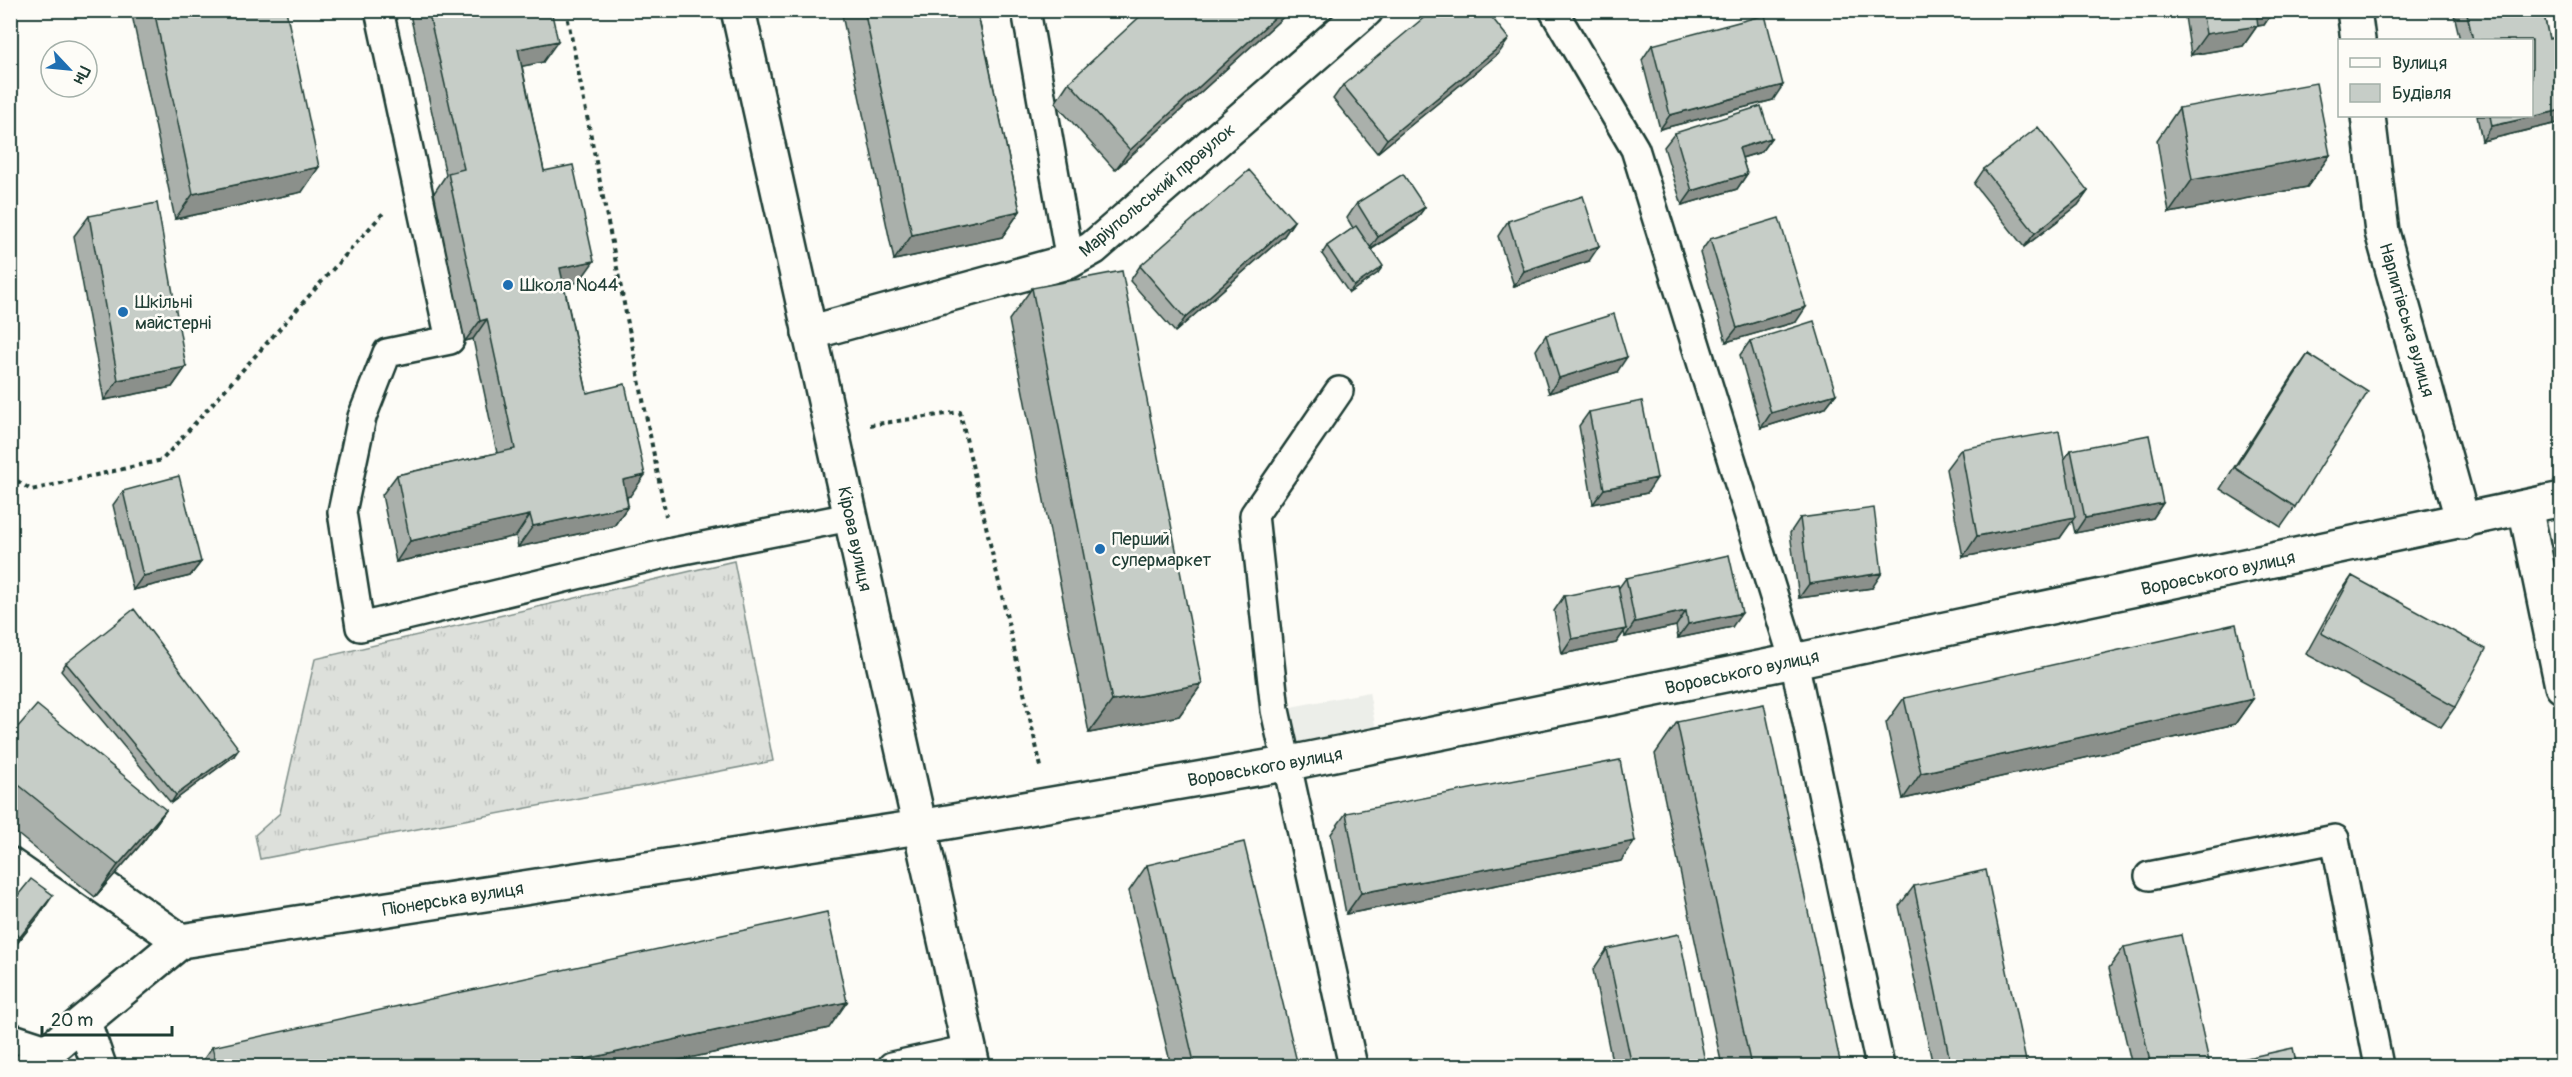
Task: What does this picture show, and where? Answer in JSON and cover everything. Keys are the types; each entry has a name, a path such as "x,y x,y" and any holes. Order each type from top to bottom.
{"street":[{"name":"Кірова вулиця","path":"738,10 971,1058"},
{"name":"Маріупольський провулок","path":"809,333 1070,261 1093,248 1366,10"},
{"path":"2354,10 2358,39"},
{"name":"Нарпитівська вулиця","path":"2368,117 2382,232 2463,522"},
{"name":"Воровського вулиця","path":"919,827 1285,764 1794,661 2463,522 2562,499"},
{"path":"2524,507 2562,686"},
{"path":"10,822 181,941 40,1058"},
{"name":"Піонерська вулиця","path":"181,941 919,827"},
{"path":"84,1023 99,1066"}],"lane":[{"path":"379,10 450,340 387,353 362,417 342,512 360,627 673,552 850,517"},
{"path":"1026,10 1070,261"},
{"path":"1553,10 1635,149 1794,661 1880,1066"},
{"path":"1339,390 1254,515 1275,710 1353,1066"},
{"path":"2150,876 2335,839 2379,1066"},
{"path":"10,1037 40,1058"},
{"path":"892,1066 971,1058"}],"path":[{"path":"566,10 673,552"},
{"path":"10,476 32,490 162,460 415,177"},
{"path":"898,421 960,412 1050,805"}],"shaded area":[{"path":"1369,692 1379,746 1285,764 1275,710"}],"green space":[{"path":"734,561 773,761 260,859 255,835 280,813 315,659"}],"building":[{"path":"154,10 286,10 319,167 193,194"},
{"name":"Школа №44","path":"428,10 551,10 558,41 518,49 544,171 573,165 594,261 560,268 587,393 625,384 645,475 623,480 628,506 533,526 530,515 410,541 397,475 515,449 487,319 480,321 448,173 464,169"},
{"path":"864,10 977,10 1020,211 912,235"},
{"path":"1147,10 1283,10 1130,150 1069,82"},
{"path":"1433,10 1486,10 1509,39 1387,139 1343,85"},
{"path":"2202,10 2256,10 2258,26 2206,34"},
{"path":"2466,10 2543,10 2549,39 2562,36 2562,110 2533,117 2533,39 2473,39"},
{"path":"1765,15 1783,85 1670,115 1652,45"},
{"path":"2316,83 2330,155 2192,180 2179,108"},
{"path":"1761,106 1771,138 1739,148 1747,174 1692,191 1675,133"},
{"path":"2490,117 2531,117 2492,126"},
{"path":"2038,127 2088,191 2035,233 1984,169"},
{"path":"1249,170 1294,221 1185,318 1140,266"},
{"path":"1403,174 1425,207 1378,237 1357,203"},
{"path":"1583,196 1599,246 1524,271 1508,221"},
{"name":"Шкільні майстерні","path":"157,203 186,367 118,380 89,216"},
{"path":"1779,218 1806,307 1737,328 1710,239"},
{"path":"1356,226 1383,266 1354,286 1327,246"},
{"name":"Перший супермаркет","path":"1122,271 1202,684 1112,701 1032,288"},
{"path":"1614,314 1627,357 1559,378 1546,335"},
{"path":"1814,321 1836,394 1771,413 1750,341"},
{"path":"2308,354 2368,392 2295,507 2235,468"},
{"path":"1642,401 1657,478 1604,489 1589,412"},
{"path":"2059,431 2075,517 1977,536 1961,449"},
{"path":"2149,435 2163,503 2085,518 2071,450"},
{"path":"179,476 201,562 143,576 123,491"},
{"path":"10,485 17,491 10,499"},
{"path":"1874,508 1882,573 1809,584 1800,518"},
{"path":"1729,555 1742,613 1688,624 1686,611 1635,622 1626,578"},
{"path":"2352,576 2486,649 2455,707 2321,633"},
{"path":"1618,585 1626,629 1572,639 1564,596"},
{"path":"134,609 239,749 176,795 66,663"},
{"path":"2236,624 2253,699 1921,773 1904,698"},
{"path":"1764,704 1841,1066 1751,1066 1677,722"},
{"path":"37,705 166,810 118,865 10,778 10,736"},
{"path":"1620,760 1635,841 1361,893 1346,813"},
{"path":"1244,842 1298,1066 1195,1066 1147,865"},
{"path":"1986,870 2027,1066 1951,1066 1914,886"},
{"path":"31,879 53,895 20,937 10,930 10,905"},
{"path":"827,912 847,1002 554,1066 217,1066 212,1047"},
{"path":"1679,934 1706,1066 1632,1066 1607,949"},
{"path":"2181,935 2210,1066 2151,1066 2124,947"},
{"path":"2293,1048 2297,1066 2210,1066"}],"place":[{"name":"Школа №44","path":"508,285"},
{"name":"Шкільні майстерні","path":"123,312"},
{"name":"Перший супермаркет","path":"1100,549"}]}
